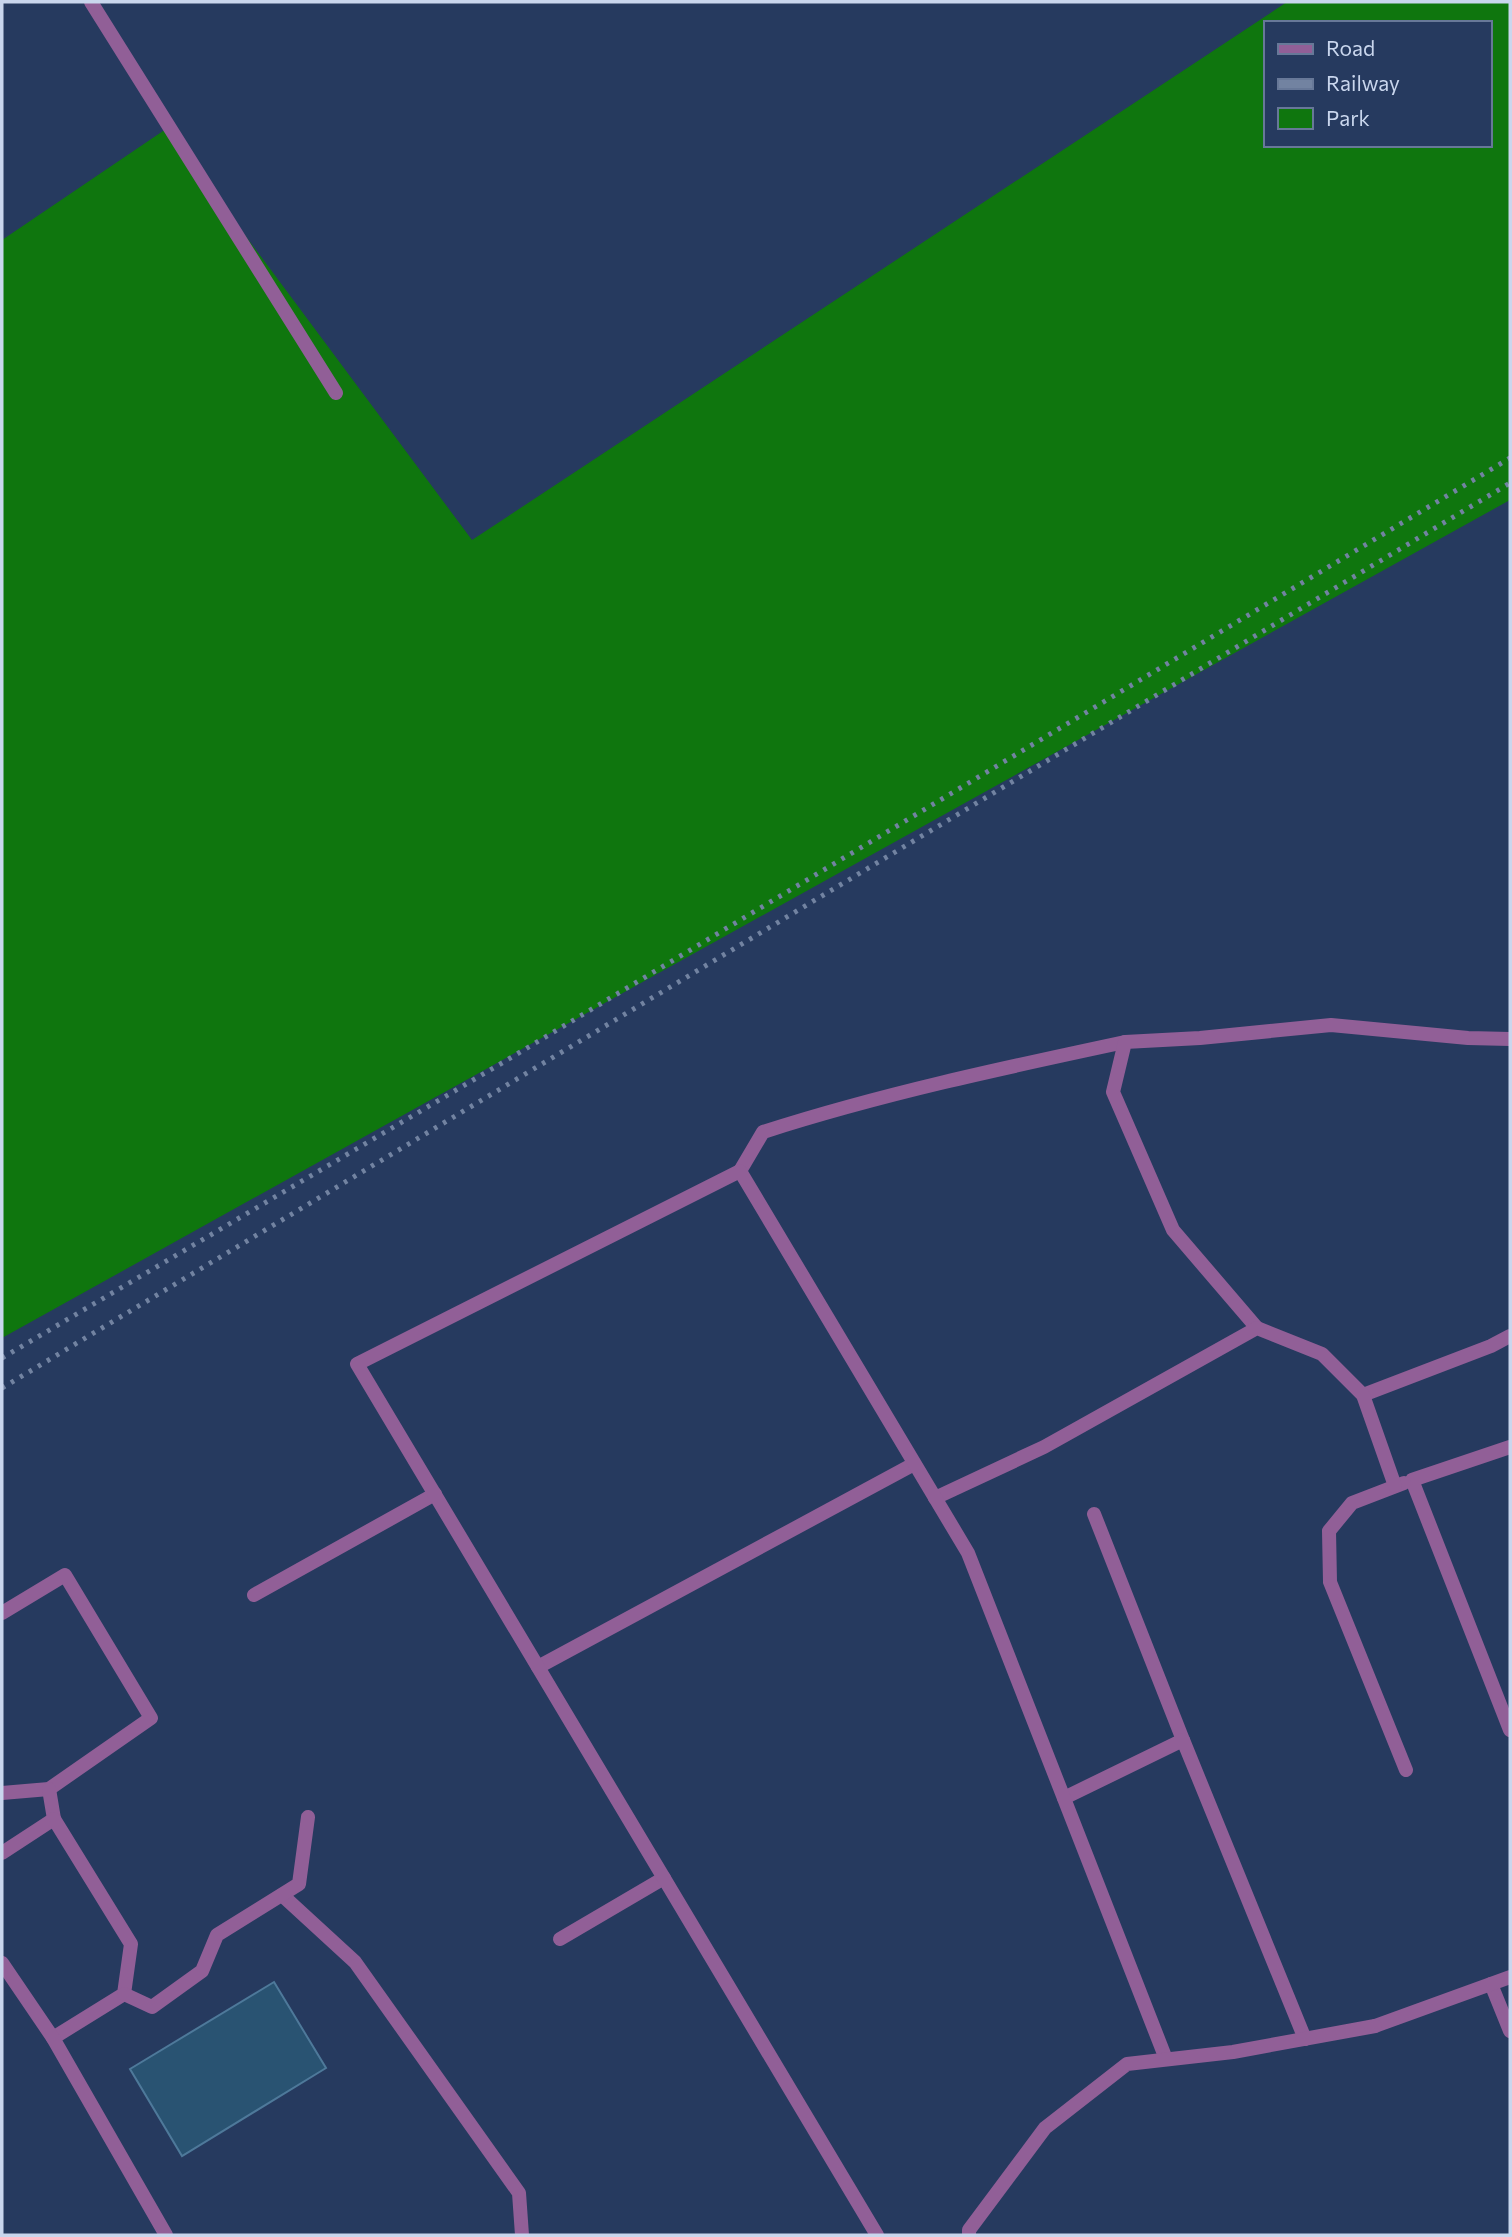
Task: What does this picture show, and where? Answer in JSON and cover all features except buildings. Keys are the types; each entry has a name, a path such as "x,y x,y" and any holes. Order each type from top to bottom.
{"street":[{"path":"91,2 337,393"},
{"path":"877,2235 357,1364 740,1171 762,1132 833,1109 1125,1042 1200,1038 1331,1025 1468,1038 1510,1039"},
{"path":"1125,1042 1113,1092 1173,1230 1257,1328 1322,1354 1363,1395 1395,1486"},
{"path":"740,1171 968,1553 1166,2059"},
{"path":"935,1498 1044,1447 1257,1328"},
{"path":"1363,1395 1491,1346 1510,1336"},
{"path":"1405,1770 1330,1582 1329,1531 1352,1503 1510,1447"},
{"path":"538,1667 914,1464"},
{"path":"1412,1480 1510,1730"},
{"path":"254,1595 435,1494"},
{"path":"1094,1514 1305,2039"},
{"path":"2,1613 65,1575 151,1718 48,1788 2,1793"},
{"path":"1064,1798 1183,1741"},
{"path":"48,1788 54,1819 131,1944 124,1994"},
{"path":"124,1994 152,2007 202,1971 217,1935 299,1884 308,1817"},
{"path":"2,1853 54,1819"},
{"path":"559,1939 664,1878"},
{"path":"282,1895 355,1962 519,2193 522,2235"},
{"path":"2,1964 53,2038 166,2235"},
{"path":"969,2235 1045,2128 1127,2064 1233,2052 1375,2026 1510,1977"},
{"path":"1491,1984 1510,2031"},
{"path":"53,2038 124,1994"}],"green space":[{"path":"1287,2 1510,2 1510,500 2,1338 2,240 166,129 472,540"}],"railway":[{"path":"2,1358 502,1063 1510,458"},
{"path":"2,1388 1510,483"}]}
